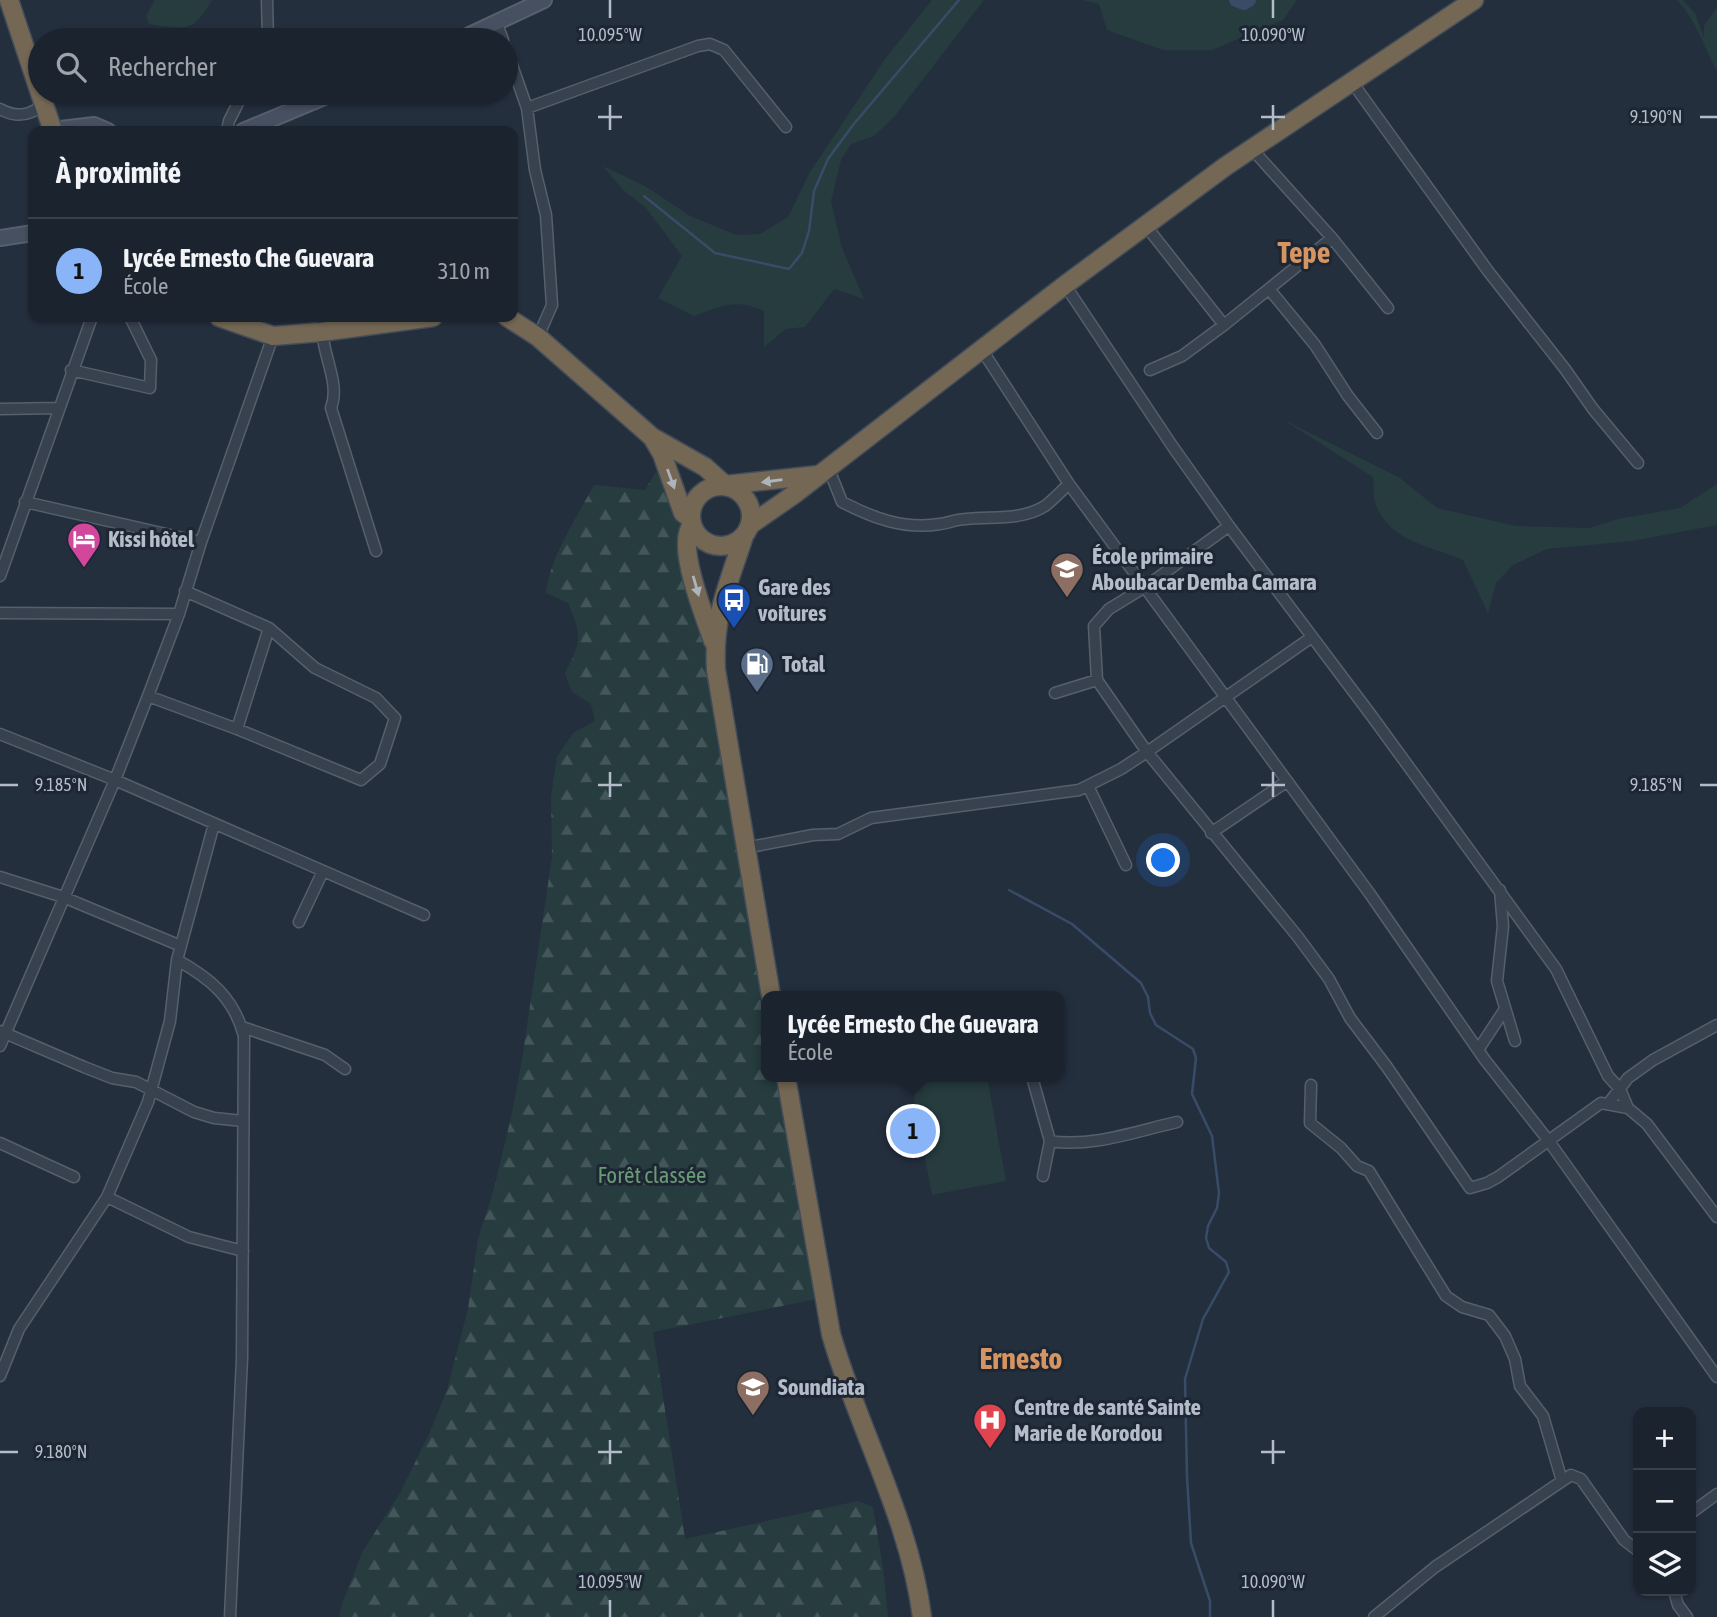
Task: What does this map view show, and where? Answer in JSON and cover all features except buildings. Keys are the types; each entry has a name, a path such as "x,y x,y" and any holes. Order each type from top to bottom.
{"highway":[{"path":"9,0 28,55"},
{"path":"652,438 662,454 683,513 702,540 720,546 737,542 747,531 823,471 1065,285 1252,149 1474,0"},
{"path":"45,105 51,126"},
{"path":"233,322 273,336 323,325 364,322"},
{"path":"515,322 538,337 652,438 705,467 725,485 741,493 751,508 747,531 723,595 715,647 716,670 770,991"},
{"path":"715,647 695,586 687,551 686,536 691,522 691,509 700,494 716,486 823,471"},
{"path":"787,1082 831,1334 843,1375 917,1577 922,1617"}],"street":[{"path":"267,0 268,28"},
{"path":"488,28 544,0"},
{"path":"497,24 498,28"},
{"path":"527,108 710,44 724,50 786,127"},
{"path":"518,82 527,108 535,170 546,215 552,305 538,337"},
{"path":"1352,82 1488,271 1593,409 1638,463"},
{"path":"0,109 13,116 34,113 38,105"},
{"path":"228,126 237,105"},
{"path":"255,126 305,105"},
{"path":"1252,149 1332,238 1388,308"},
{"path":"1146,226 1224,325"},
{"path":"0,238 28,234"},
{"path":"1150,370 1182,356 1332,238"},
{"path":"1065,285 1229,526 1556,969 1608,1076 1619,1089 1628,1108 1647,1124 1717,1217"},
{"path":"1269,289 1315,345 1348,396 1377,433"},
{"path":"0,576 90,322"},
{"path":"71,370 150,388 151,360 132,322"},
{"path":"323,325 335,397 331,408 376,551"},
{"path":"0,1046 3,1032 115,780 148,696 179,614 201,542 273,336"},
{"path":"982,350 1069,484 1370,894 1478,1050 1548,1140 1717,1377"},
{"path":"0,409 59,408"},
{"path":"823,471 842,502 870,516 914,526 939,525 964,519 1012,517 1044,507 1069,484"},
{"path":"25,502 201,542"},
{"path":"1229,526 1109,610 1094,626 1097,680 1147,752 1329,979 1350,1018 1470,1188 1488,1184 1601,1103 1628,1108"},
{"path":"148,696 237,729 360,780 380,764 395,718 376,698 315,667 269,628 185,591"},
{"path":"0,612 179,614"},
{"path":"237,729 269,628"},
{"path":"746,848 813,835 838,834 871,818 1079,790 1147,752 1312,637"},
{"path":"1055,693 1097,680"},
{"path":"0,734 115,780 424,915"},
{"path":"1212,833 1286,782"},
{"path":"1088,786 1126,865"},
{"path":"0,1376 19,1329 107,1197 151,1089 170,1021 177,960 214,824"},
{"path":"299,922 323,870"},
{"path":"0,877 63,897 181,946"},
{"path":"1500,890 1503,926 1497,981 1514,1041"},
{"path":"177,960 197,971 231,1002 244,1036 242,1359 230,1617"},
{"path":"1478,1050 1505,1009"},
{"path":"1608,1104 1628,1078 1653,1060 1717,1025"},
{"path":"242,1027 325,1055 345,1069"},
{"path":"3,1032 112,1078 136,1082 194,1112 214,1118 243,1121"},
{"path":"1033,1082 1049,1141 1042,1176"},
{"path":"1311,1085 1310,1123 1341,1148 1357,1166 1369,1171 1447,1296 1462,1307 1489,1315 1504,1336 1515,1359 1520,1386 1543,1416 1562,1481"},
{"path":"1049,1141 1065,1144 1091,1141 1177,1122"},
{"path":"0,1143 74,1177"},
{"path":"107,1197 189,1237 243,1251"},
{"path":"1374,1617 1435,1567 1571,1475 1581,1479 1623,1540 1633,1547"},
{"path":"1696,1509 1717,1494"},
{"path":"1675,1596 1687,1617"}],"green space":[{"path":"155,0 212,0 199,19 179,28 149,24 146,16"},
{"path":"932,0 984,0 894,117 874,136 851,144 841,160 831,201 842,248 864,299 834,289 805,327 786,329 764,347 764,311 736,304 694,316 658,298 682,256 646,208 623,190 603,166 645,186 690,216 736,235 760,234 788,217 810,172 885,59"},
{"path":"1082,0 1297,0 1283,20 1212,50 1163,50 1107,30 1099,4"},
{"path":"1677,0 1682,0 1695,13 1704,38 1704,26 1717,7 1717,71 1695,25"},
{"path":"1282,419 1400,478 1437,508 1516,526 1590,528 1618,519 1680,508 1717,484 1717,525 1632,541 1547,549 1513,565 1496,583 1488,613 1463,560 1401,535 1382,517 1376,505 1373,477"},
{"name":"Forêt classée","path":"665,457 708,600 765,991 761,991 761,1082 792,1082 817,1299 653,1332 685,1539 858,1501 873,1507 888,1617 339,1617 363,1551 400,1493 447,1390 468,1309 478,1239 494,1189 522,1060 552,857 551,797 557,757 573,733 595,721 591,704 572,692 565,673 575,653 578,631 568,603 546,593 548,580 565,538 594,485 645,490"},
{"path":"911,1082 988,1082 1006,1181 932,1195"}],"waterway":[{"path":"644,196 715,253 789,269 802,253 809,231 814,191 828,159 853,125 959,0"},
{"path":"1236,0 1244,3 1249,0"},
{"path":"1009,890 1072,924 1141,983 1156,1025 1193,1049 1196,1058 1192,1094 1212,1136 1219,1193 1217,1208 1208,1226 1206,1238 1209,1248 1226,1262 1229,1272 1203,1319 1185,1379 1191,1543 1210,1601 1210,1617"}],"place":[{"name":"Kissi hôtel","path":"84,569"},
{"name":"École primaire Aboubacar Demba Camara","path":"1067,599"},
{"name":"Gare des voitures","path":"734,630"},
{"name":"Total","path":"757,694"},
{"name":"Lycée Ernesto Che Guevara","path":"913,1131"},
{"name":"Soundiata","path":"753,1417"},
{"name":"Centre de santé Sainte Marie de Korodou","path":"990,1450"}],"district":[{"name":"Tepe","path":"1304,252"},
{"name":"Ernesto","path":"1021,1358"}]}
